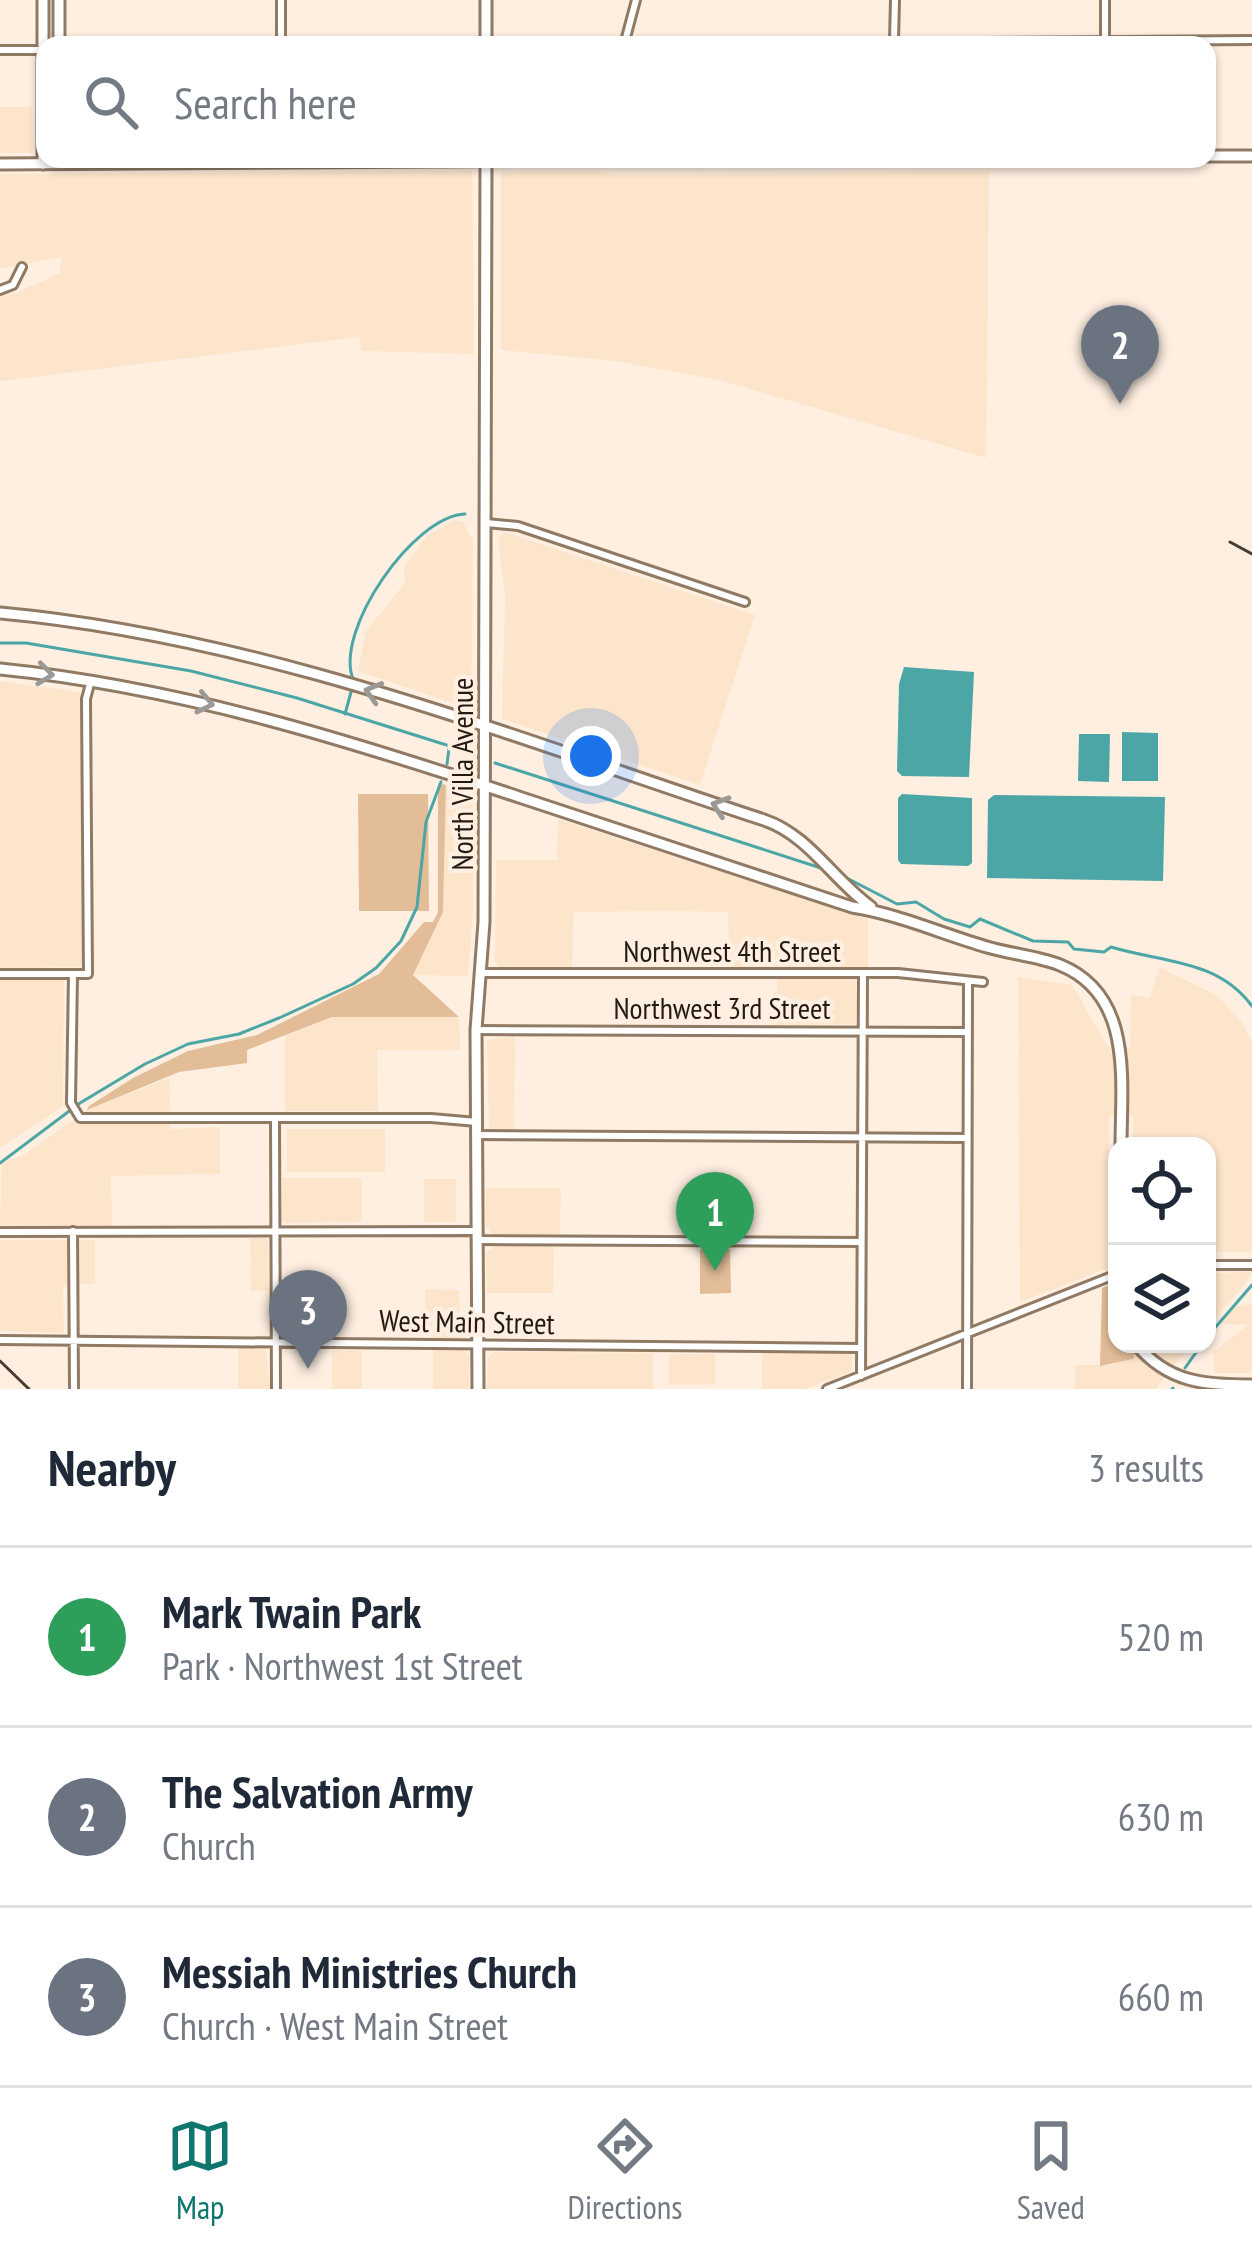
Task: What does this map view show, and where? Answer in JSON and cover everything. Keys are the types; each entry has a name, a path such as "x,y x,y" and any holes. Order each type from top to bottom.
{"main road":[{"path":"43,0 44,36"},
{"path":"59,0 59,36"},
{"path":"486,0 486,36"},
{"path":"1216,156 1252,156"},
{"path":"0,164 36,164"},
{"name":"North Villa Avenue","path":"478,1389 476,1011 484,922 486,168"},
{"path":"0,614 99,626 246,655 776,824 797,837 875,910"},
{"path":"0,669 91,680 231,708 484,785 818,896 988,948 1058,964 1087,981 1110,1011 1118,1032 1121,1137"},
{"path":"818,896 831,890 835,877"},
{"path":"1145,1353 1181,1379 1252,1385"}],"street":[{"path":"281,0 281,36"},
{"path":"626,36 636,0"},
{"path":"895,0 895,36"},
{"path":"1105,0 1105,36"},
{"path":"1216,41 1252,40"},
{"path":"0,50 36,50"},
{"path":"0,290 13,285 22,267"},
{"path":"486,523 518,526 745,602"},
{"path":"0,974 88,974 86,699 91,680"},
{"name":"Northwest 4th Street","path":"480,973 898,973 983,982"},
{"path":"73,974 75,1114 92,1120 431,1118 477,1122"},
{"path":"861,1376 863,974"},
{"path":"967,1389 968,982"},
{"path":"461,1010 476,1011"},
{"name":"Northwest 3rd Street","path":"476,1030 968,1032"},
{"path":"275,1120 276,1389"},
{"path":"477,1136 968,1138"},
{"path":"73,1231 74,1389"},
{"path":"0,1232 276,1231 861,1242"},
{"path":"1216,1265 1250,1265"},
{"path":"827,1389 1108,1278"},
{"name":"West Main Street","path":"0,1340 860,1348"}],"shaded area":[{"path":"0,107 32,107 33,153 0,153"},
{"path":"472,171 474,354 361,351 360,337 0,381 0,294 16,293 60,273 61,257 0,269 0,174"},
{"path":"989,171 986,458 719,380 615,361 501,350 501,172 618,175"},
{"path":"454,520 463,522 473,541 471,709 358,671 366,631 405,583 408,561 427,536"},
{"path":"504,532 755,615 700,785 502,719 505,597 498,538"},
{"path":"0,681 92,694 92,967 0,968"},
{"path":"438,783 446,785 443,912 413,975 459,1017 332,1017 247,1050 247,1063 179,1072 87,1110 133,1078 188,1051 257,1035 379,974 438,912"},
{"path":"446,785 473,799 468,976 413,975 443,912"},
{"path":"358,794 428,794 429,911 359,911"},
{"path":"558,819 868,919 868,969 729,968 728,912 665,911 574,912 572,968 500,967 495,962 496,860 557,860"},
{"path":"1159,967 1218,996 1243,1024 1252,1043 1252,1252 1216,1252 1216,1137 1134,1137 1133,1116 1109,1115 1108,1268 1020,1302 1018,977 1072,985 1108,1047 1130,1048 1131,995 1150,998"},
{"path":"777,978 856,979 856,1024 777,1025"},
{"path":"0,980 64,980 63,1106 0,1148"},
{"path":"332,1017 459,1017 460,1050 377,1050 378,1111 285,1111 285,1036"},
{"path":"515,1036 514,1130 489,1130 487,1040"},
{"path":"169,1078 171,1129 220,1127 220,1174 111,1176 112,1226 0,1225 2,1162 22,1156 87,1110"},
{"path":"287,1129 385,1129 385,1172 287,1172"},
{"path":"282,1178 362,1178 362,1222 286,1223 282,1220"},
{"path":"424,1179 456,1179 456,1222 424,1222"},
{"path":"486,1188 561,1188 560,1234 492,1234 486,1226"},
{"path":"250,1238 268,1238 269,1291 251,1291"},
{"path":"0,1240 95,1240 95,1284 63,1285 64,1333 0,1331"},
{"path":"496,1246 554,1247 553,1293 487,1293 486,1252"},
{"path":"700,1249 730,1249 731,1293 700,1294"},
{"path":"1252,1272 1216,1317 1216,1273"},
{"path":"1108,1286 1108,1353 1135,1353 1133,1359 1100,1366 1102,1288"},
{"path":"425,1289 459,1290 461,1349 469,1355 469,1389 433,1389 433,1334 425,1333"},
{"path":"1252,1303 1252,1373 1214,1373 1213,1353 1248,1325 1220,1324 1236,1306"},
{"path":"238,1347 266,1348 270,1389 238,1389"},
{"path":"332,1350 362,1350 362,1389 332,1389"},
{"path":"494,1352 653,1353 653,1389 487,1389 488,1358"},
{"path":"762,1352 852,1352 852,1371 806,1389 762,1389"},
{"path":"1128,1353 1184,1353 1155,1389 1075,1389 1075,1365 1114,1365"},
{"path":"669,1354 715,1354 715,1384 669,1385"}],"water":[{"path":"904,667 974,672 969,777 902,776 897,771 899,684"},
{"path":"1122,732 1158,733 1158,781 1122,781"},
{"path":"1079,734 1110,734 1109,782 1078,781"},
{"path":"902,794 972,798 972,863 901,864 898,798"},
{"path":"994,795 1165,797 1163,881 987,878 988,800"}],"waterway":[{"path":"353,679 350,658 355,633 382,579 423,534 444,520 465,514"},
{"path":"0,643 26,643 191,671 297,698 475,754"},
{"path":"345,714 351,692"},
{"path":"447,764 449,749"},
{"path":"495,763 824,869"},
{"path":"0,1163 80,1103 145,1064 188,1044 239,1034 279,1018 353,984 376,968 401,941 417,907 426,822 441,782"},
{"path":"839,874 897,904 916,902 944,919 970,927 980,919 1033,941 1068,942 1074,949 1104,952 1111,947 1188,965 1223,979 1252,1006"},
{"path":"1216,1327 1252,1285"},
{"path":"1185,1368 1196,1353"}],"railway":[{"path":"1230,542 1252,554"},
{"path":"0,1361 29,1389"}],"place":[{"name":"The Salvation Army","path":"1120,404"},
{"name":"Mark Twain Park","path":"715,1271"},
{"name":"Messiah Ministries Church","path":"308,1369"}]}
